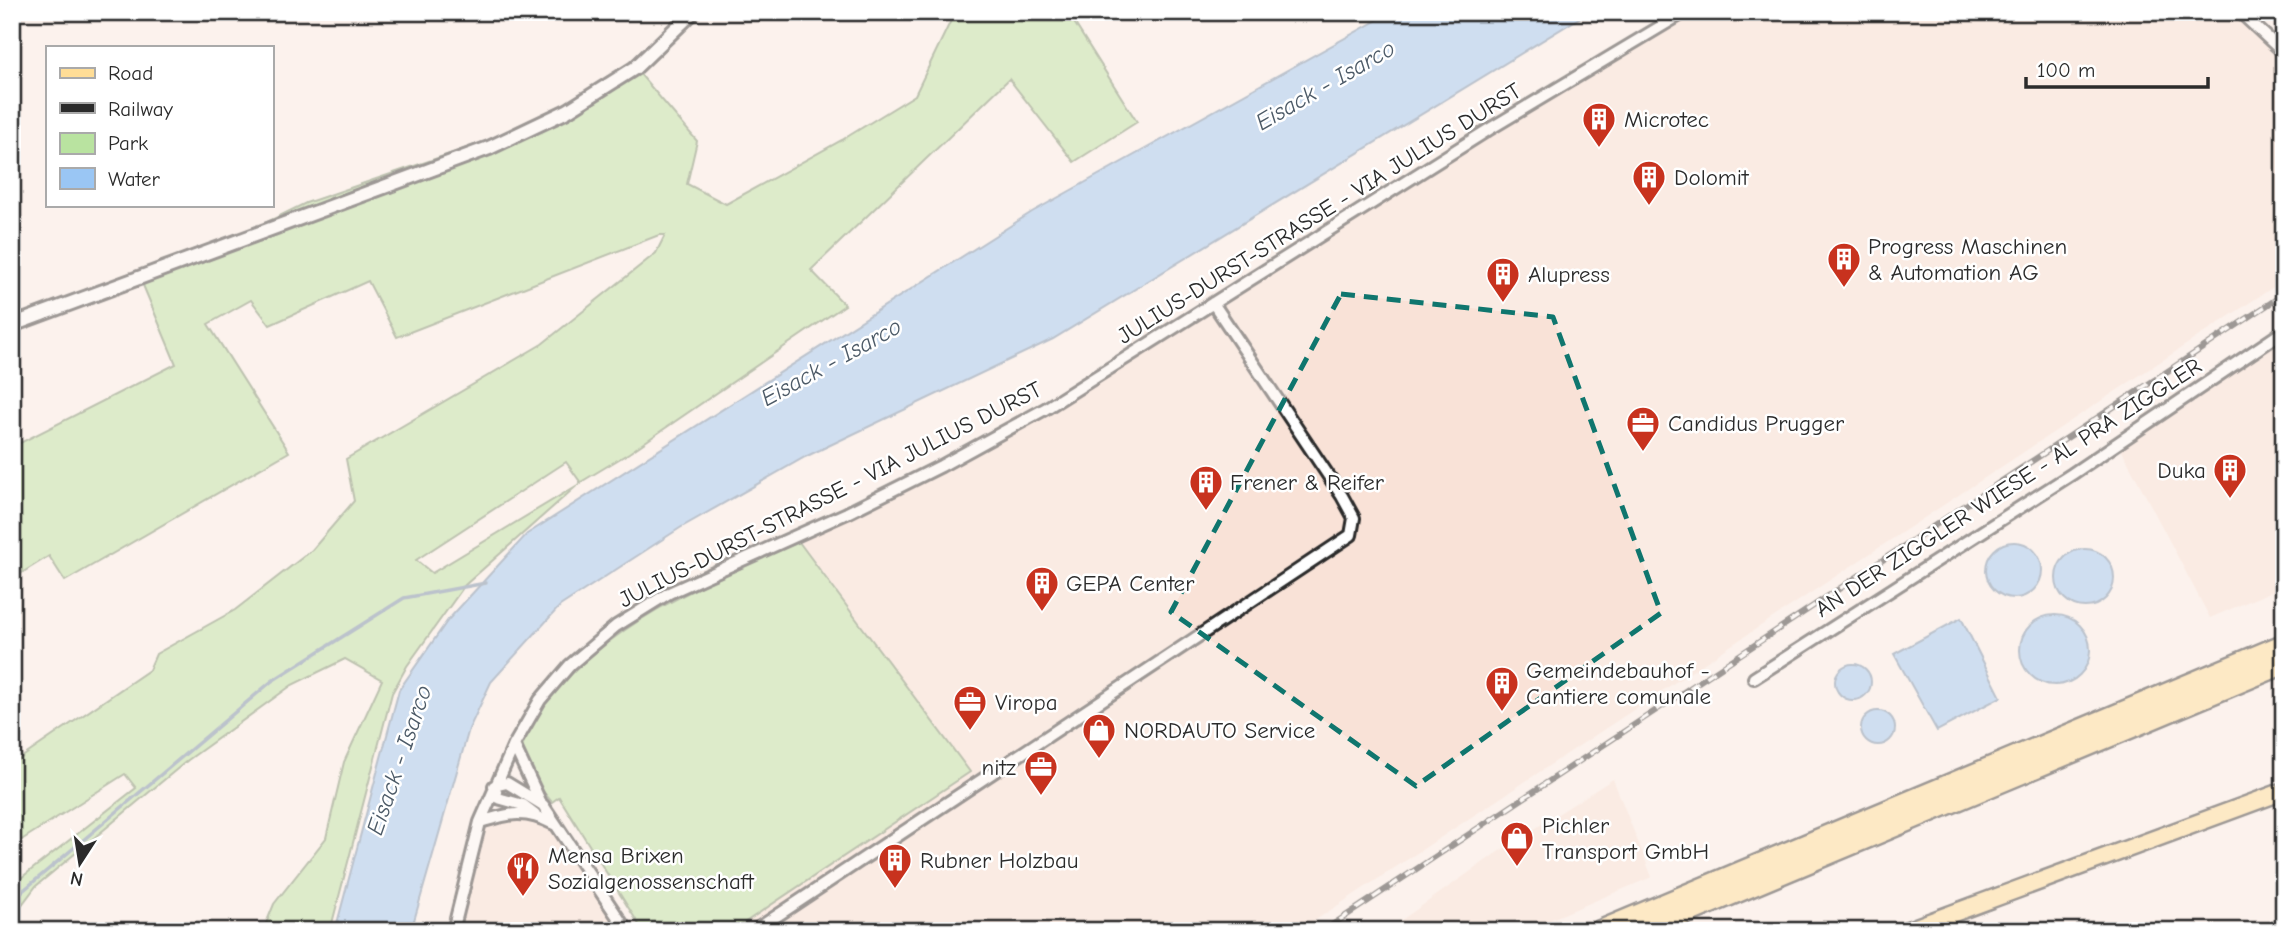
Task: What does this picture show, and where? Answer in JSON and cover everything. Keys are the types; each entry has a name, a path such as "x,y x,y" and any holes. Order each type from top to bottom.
{"highway":[{"path":"1599,931 2284,644"},
{"path":"1644,931 2284,664"}],"main road":[{"path":"1905,931 2284,792"}],"street":[{"path":"12,325 489,148 536,128 635,68 693,12"},
{"name":"JULIUS-DURST-STRASSE - VIA JULIUS DURST","path":"453,931 480,822 514,745 540,700 570,665 616,626 669,593 847,513 1045,410 1488,130 1685,12"},
{"path":"2240,12 2284,53"},
{"path":"754,931 1351,534 1354,517 1342,496 1213,303"},
{"name":"AN DER ZIGGLER WIESE - AL PRA ZIGGLER","path":"1754,678 2072,474 2284,331"},
{"path":"514,745 539,810"},
{"path":"494,786 498,798 539,810 555,825 627,931"},
{"path":"480,822 503,815 539,810"}],"highlighted area":[{"path":"1341,294 1553,317 1661,613 1416,786 1171,612"}],"shaded area":[{"path":"1685,12 2240,12 2284,53 2284,280 1299,931 732,931 970,772 796,536 1045,409"},
{"path":"2284,338 2284,586 2210,618 2120,447"},
{"path":"1613,779 1652,877 1523,931 1386,931 1498,852"},
{"path":"503,815 555,825 627,931 453,931 480,822"}],"green space":[{"path":"955,12 1078,12 1072,19 1137,122 1074,162 1009,79 811,270 845,305 629,453 581,482 566,462 416,560 432,573 577,485 465,585 407,666 392,693 330,931 263,931 274,904 326,838 344,762 382,680 345,659 292,685 188,760 36,886 12,918 12,885 136,788 125,774 12,846 12,764 149,670 156,654 235,610 312,550 354,501 346,459 542,344 656,253 665,235 659,235 397,337 368,281 270,325 251,300 208,324 289,452 65,581 49,556 12,579 12,447 176,364 140,278 187,261 306,203 505,135 560,110 635,68 697,141 687,184 726,204 842,140 915,95"},
{"path":"799,542 970,772 732,931 643,931 559,797 552,802 531,775 524,758 525,735 536,714 574,672 632,625 696,588"}],"water":[{"name":"Eisack - Isarco","path":"1392,12 1589,12 1053,339 805,457 680,528 560,606 491,682 469,729 411,931 335,931 399,690 448,620 527,534 1032,212"},
{"path":"2008,542 2020,542 2030,546 2038,554 2042,570 2038,586 2030,594 2020,598 2008,598 1998,594 1990,586 1986,576 1986,564 1990,554 1998,546"},
{"path":"2085,549 2101,554 2109,562 2114,578 2109,594 2101,602 2085,607 2069,602 2061,594 2056,578 2061,562 2069,554"},
{"path":"2048,615 2062,615 2075,621 2084,630 2090,650 2088,663 2080,675 2062,685 2048,685 2035,679 2026,670 2020,657 2020,643 2026,630 2035,621"},
{"path":"1961,618 2001,697 1937,731 1894,654"},
{"path":"1853,664 1866,669 1871,682 1866,695 1853,700 1840,695 1835,682 1840,669"},
{"path":"1878,711 1890,716 1895,728 1890,740 1878,745 1866,740 1861,728 1866,716"}],"waterway":[{"path":"12,900 272,681 404,598 486,583"}],"railway":[{"path":"1323,931 2284,294"}],"place":[{"name":"Microtec","path":"1599,149"},
{"name":"Dolomit","path":"1649,207"},
{"name":"Progress Maschinen & Automation AG","path":"1844,289"},
{"name":"Alupress","path":"1503,304"},
{"name":"Candidus Prugger","path":"1643,453"},
{"name":"Duka","path":"2230,500"},
{"name":"Frener & Reifer","path":"1206,512"},
{"name":"GEPA Center","path":"1042,613"},
{"name":"Gemeindebauhof - Cantiere comunale","path":"1502,713"},
{"name":"Viropa","path":"970,732"},
{"name":"NORDAUTO Service","path":"1099,760"},
{"name":"nitz","path":"1041,797"},
{"name":"Pichler Transport GmbH","path":"1517,868"},
{"name":"Rubner Holzbau","path":"895,890"},
{"name":"Mensa Brixen Sozialgenossenschaft","path":"523,898"}]}
